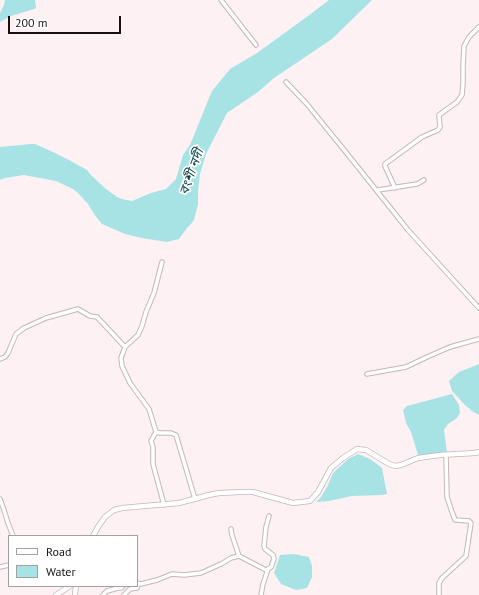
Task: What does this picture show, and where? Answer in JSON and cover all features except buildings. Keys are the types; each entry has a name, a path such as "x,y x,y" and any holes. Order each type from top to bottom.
{"street":[{"path":"221,0 256,45"},
{"path":"395,188 385,164 422,137 438,130 440,127 439,116 457,102 462,95 464,46 469,37 479,28"},
{"path":"286,82 378,190 408,230 479,308"},
{"path":"378,190 417,184 424,180"},
{"path":"162,262 154,294 142,326 138,335 125,347 121,358 122,366 130,383 150,408 156,432 151,441 153,447 153,464 164,504"},
{"path":"0,360 8,353 16,334 24,328 46,318 78,309 90,316 96,317 125,347"},
{"path":"367,374 406,367 450,347 479,338"},
{"path":"156,432 172,433 176,435 195,499"},
{"path":"94,535 105,516 114,510 179,503 214,494 253,492 293,503 308,501 311,500 318,492 331,468 357,449 366,450 395,466 418,458 479,452"},
{"path":"439,595 439,583 442,578 466,556 471,523 469,520 456,520 451,509 447,493 446,455"},
{"path":"0,499 13,535"},
{"path":"261,595 268,569 271,567 274,559 273,555 265,549 264,546 269,516"},
{"path":"231,529 239,556"},
{"path":"138,584 157,580 172,574 184,576 201,573 231,558 239,556 266,570 268,569"},
{"path":"56,595 68,587"},
{"path":"103,595 107,591 122,587"},
{"path":"124,595 130,589 137,587"}],"water":[{"path":"5,0 35,0 36,8 11,16 0,22 0,13"},
{"name":"বংশী নদী","path":"329,0 372,0 332,39 274,78 258,92 227,113 206,154 200,174 198,204 194,220 179,239 167,242 142,238 125,234 102,224 78,193 56,181 24,175 0,180 0,147 35,144 87,170 106,189 122,199 132,201 151,193 166,189 176,179 183,155 190,145 212,91 230,69 257,53"},
{"path":"479,364 479,415 465,405 452,391 449,381 459,372"},
{"path":"452,394 459,405 460,413 444,430 447,452 432,455 418,455 411,432 406,423 403,410 407,406"},
{"path":"358,454 370,459 382,468 387,494 352,496 316,502 327,487 333,473 348,459"},
{"path":"294,554 309,557 312,566 312,577 307,588 296,590 281,584 274,573 280,555"}]}
